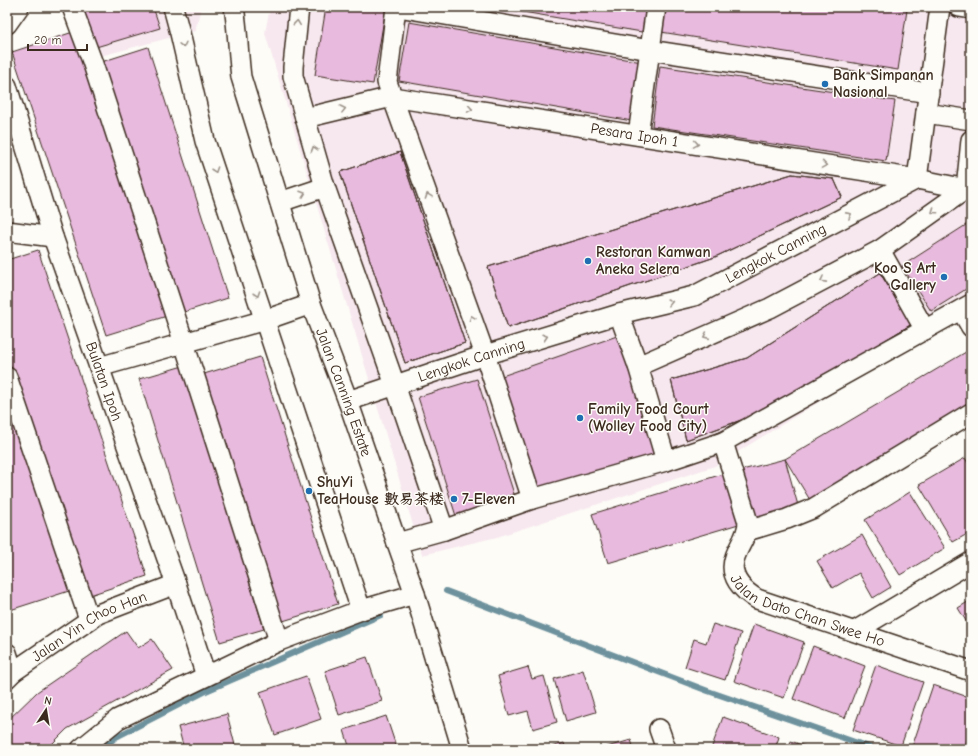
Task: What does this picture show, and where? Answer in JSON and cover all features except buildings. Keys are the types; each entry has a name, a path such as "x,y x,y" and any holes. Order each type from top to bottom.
{"street":[{"path":"7,24 19,7"},
{"path":"72,7 92,61 279,641"},
{"path":"173,7 205,141 361,610"},
{"name":"Jalan Canning Estate","path":"234,7 238,32 241,77 311,304 348,400 415,594 462,749"},
{"name":"Jalan Canning Estate","path":"238,32 245,7"},
{"path":"299,7 293,72 305,118 325,187 395,385 444,530"},
{"path":"532,499 485,355 386,82 397,7 650,50 928,93"},
{"path":"638,135 656,7"},
{"path":"917,179 940,7"},
{"name":"Bulatan Ipoh","path":"7,86 15,138 53,237 176,584 206,676"},
{"name":"Pesara Ipoh 1","path":"305,118 392,97 917,179 966,189"},
{"path":"926,113 971,120"},
{"path":"638,366 770,308 880,250 966,189 971,140"},
{"name":"Lengkok Canning","path":"348,400 485,355 619,314 694,296 917,179"},
{"path":"280,202 325,187"},
{"path":"7,231 53,237"},
{"path":"880,250 924,330"},
{"path":"99,367 265,320 311,304"},
{"path":"397,543 444,530 532,499 666,461 723,442 966,307 971,327"},
{"path":"619,314 638,366 666,461"},
{"path":"7,377 89,620"},
{"path":"723,442 748,522 747,531 814,508 971,413"},
{"name":"Jalan Dato Chan Swee Ho","path":"747,531 734,558 734,573 739,585 748,594 757,599 970,670"},
{"path":"855,631 971,562"},
{"name":"Jalan Yin Choo Han","path":"10,674 98,614 176,584"},
{"path":"81,749 118,719 279,641 361,610 415,594"},
{"path":"7,653 10,674"},
{"path":"659,729 666,749"}],"shaded area":[{"path":"75,7 201,7 195,31 93,58"},
{"path":"270,7 971,7 971,314 901,351 715,466 497,537 422,555 265,33"}],"waterway":[{"path":"446,591 708,691 875,749"},
{"path":"102,749 116,737 206,691 381,615"}],"place":[{"name":"Bank Simpanan Nasional","path":"825,84"},
{"name":"Restoran Kamwan Aneka Selera","path":"588,261"},
{"name":"Koo S Art Gallery","path":"944,277"},
{"name":"Family Food Court (Wolley Food City)","path":"580,418"},
{"name":"ShuYi TeaHouse 數易茶楼","path":"309,491"},
{"name":"7-Eleven","path":"454,499"}]}
